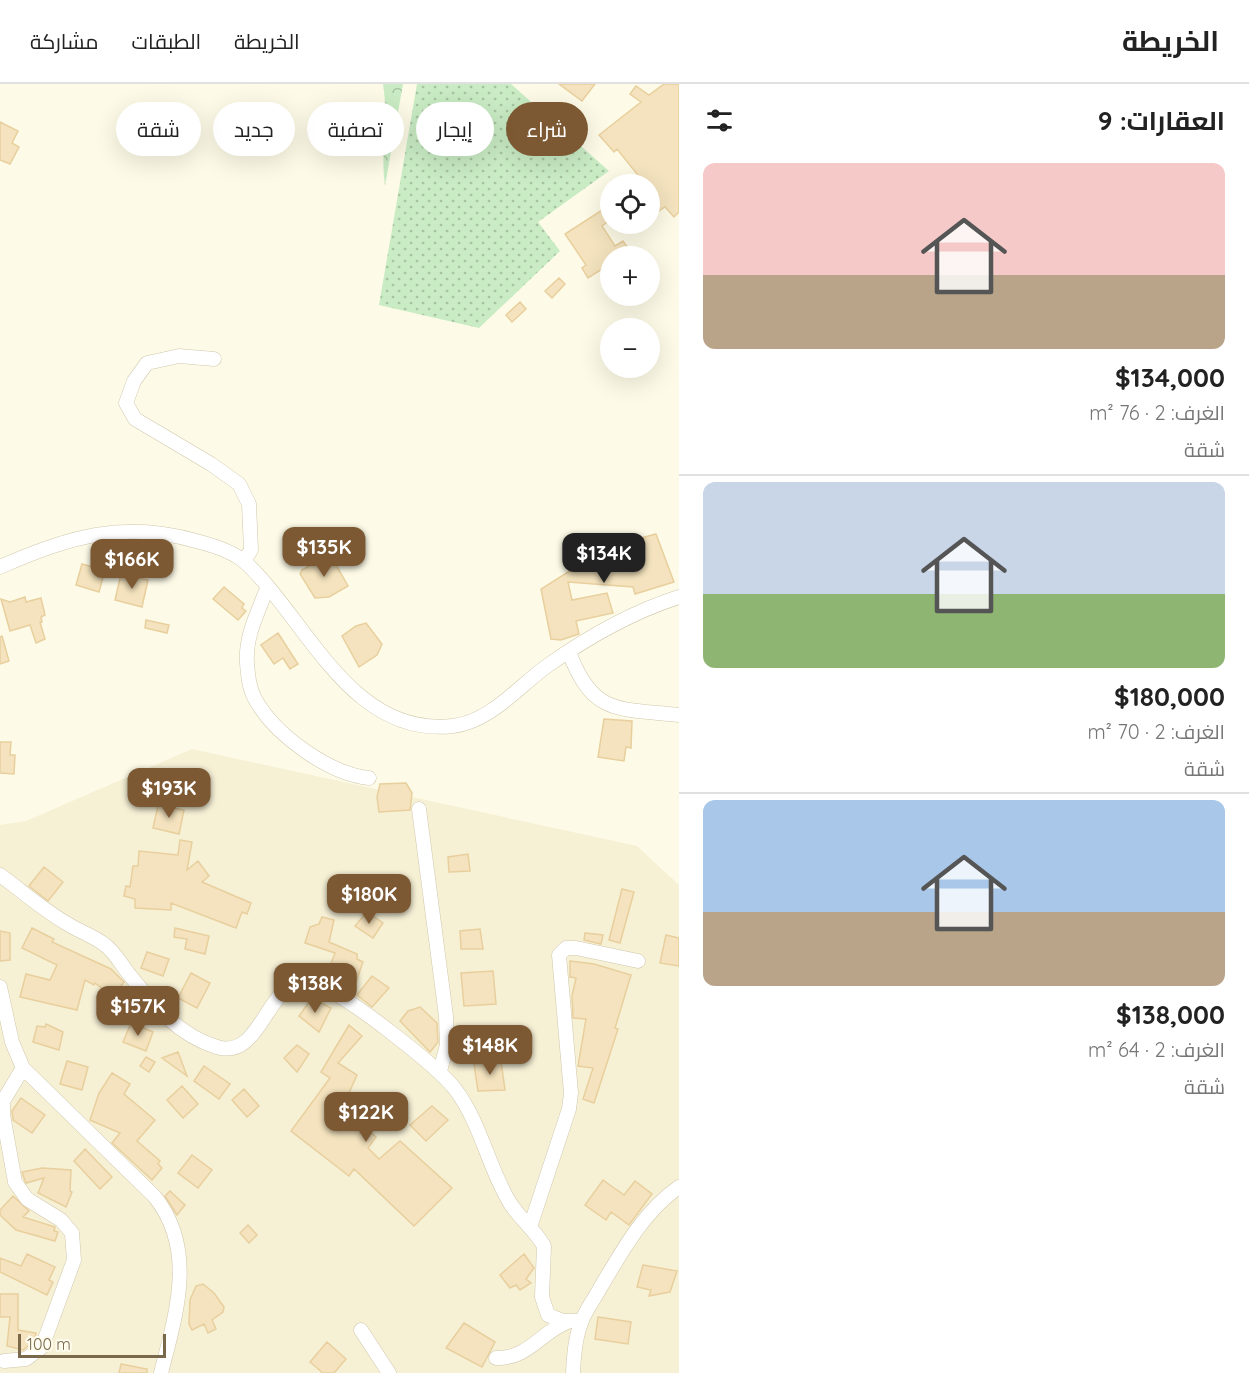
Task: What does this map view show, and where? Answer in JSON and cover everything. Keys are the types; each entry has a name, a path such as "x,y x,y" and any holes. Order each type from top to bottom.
{"street":[{"path":"214,359 179,356 147,363 134,381 126,403 135,418 211,464 239,484 249,504 251,549 244,561"},
{"path":"0,567 58,544 95,533 132,530 179,536 216,547 244,561 299,625 332,669 355,693 374,707 415,723 453,726 475,720 569,652 619,621 679,597"},
{"path":"267,588 251,626 248,644 248,678 255,699 278,726 326,765 358,777 369,778"},
{"path":"569,652 584,685 599,701 612,707 679,716"},
{"path":"419,809 446,1016 447,1045 440,1071"},
{"path":"0,875 49,913 106,945 176,1027 206,1043 233,1049 242,1044 281,995 293,986 306,983 321,986 338,996 440,1071 469,1110 510,1203 544,1245 543,1306 548,1315 555,1319 575,1321"},
{"path":"530,1227 567,1116 571,1093 559,955 566,948 576,948 638,961"},
{"path":"0,987 6,1039 23,1068 155,1197 167,1212 176,1231 181,1265 180,1293 161,1373"},
{"path":"4,1361 26,1359 42,1347 69,1274 75,1247 72,1233 61,1221 27,1199 18,1189 2,1100 23,1068"},
{"path":"573,1373 575,1321 641,1223 661,1200 679,1187"},
{"path":"496,1358 510,1359 560,1324 575,1321"},
{"path":"361,1330 389,1373"}],"shaded area":[{"path":"192,749 637,846 679,885 679,1373 0,1373 0,825 26,821"}],"green space":[{"path":"383,84 403,84 400,102 385,102"},
{"path":"417,84 511,84 531,102 506,102 506,156 588,156 588,152 609,171 600,174 600,177 538,222 560,251 479,328 379,305"},
{"path":"383,156 390,156 385,186 384,173"}],"building":[{"path":"559,84 595,84 582,101"},
{"path":"664,84 679,84 679,212 674,217 665,207 660,210 660,174 637,174 617,149 614,152 599,135 641,102 630,94 636,86 649,95"},
{"path":"0,122 18,131 12,143 19,147 10,164 0,160"},
{"path":"600,211 600,234 607,234 615,246 600,246 600,270 588,278 582,268 586,265 565,234"},
{"path":"623,241 626,246 615,246"},
{"path":"559,278 565,284 552,298 545,291"},
{"path":"520,302 526,309 512,322 506,315"},
{"path":"656,534 674,582 635,594 633,587 568,582 572,600 607,593 613,613 576,621 579,634 561,640 551,639 541,589 587,560 611,555 624,548 623,543"},
{"path":"330,554 348,586 329,597 315,598 300,574 302,570"},
{"path":"82,564 105,570 99,592 76,585"},
{"path":"121,574 148,580 142,607 115,600"},
{"path":"224,587 244,604 242,608 246,611 238,620 213,599"},
{"path":"25,597 26,602 41,598 45,615 41,617 42,622 40,622 45,639 36,643 30,625 10,631 1,599 10,602"},
{"path":"146,620 169,625 167,633 145,628"},
{"path":"366,623 382,644 377,655 359,667 342,636 356,626"},
{"path":"278,633 298,664 290,669 283,658 274,664 261,645"},
{"path":"2,636 9,661 0,664 0,637"},
{"path":"604,719 632,721 631,748 626,747 624,761 598,757"},
{"path":"0,742 11,742 10,755 15,755 14,774 0,773"},
{"path":"406,783 412,793 410,810 379,812 377,797 380,784"},
{"path":"158,805 184,810 179,834 153,828"},
{"path":"180,840 192,842 187,870 198,861 209,876 202,882 251,903 247,914 242,912 236,928 171,903 171,910 135,908 135,899 124,896 126,886 130,887 133,866 138,866 139,851 178,855"},
{"path":"468,854 470,871 449,872 448,857"},
{"path":"44,867 63,882 48,901 29,886"},
{"path":"622,889 634,892 620,943 609,940"},
{"path":"367,912 383,923 373,938 355,926"},
{"path":"322,917 334,920 329,942 357,954 357,959 363,962 356,982 342,978 344,971 330,966 335,953 305,943 310,927 319,924"},
{"path":"32,928 54,939 52,942 111,969 124,982 113,997 95,983 94,985 85,980 77,1010 20,997 26,974 50,980 57,965 22,948"},
{"path":"175,928 209,936 205,954 185,949 187,939 174,937"},
{"path":"480,929 483,949 461,949 460,931"},
{"path":"0,931 10,933 10,960 0,961"},
{"path":"585,933 603,935 601,944 584,940"},
{"path":"666,935 679,938 679,966 660,963"},
{"path":"147,952 169,959 163,976 141,968"},
{"path":"570,961 594,964 631,975 615,1028 618,1029 594,1103 583,1099 593,1068 578,1066 586,1019 573,1018 572,996 576,978 570,977"},
{"path":"493,971 496,1004 464,1006 461,973"},
{"path":"191,973 210,983 197,1008 178,998"},
{"path":"372,976 389,988 372,1007 357,995"},
{"path":"312,998 331,1008 319,1032 299,1016"},
{"path":"420,1007 437,1023 438,1042 430,1052 400,1021 408,1011"},
{"path":"131,1023 153,1032 146,1051 123,1042"},
{"path":"46,1024 63,1032 59,1050 33,1042 37,1026 45,1027"},
{"path":"349,1025 362,1036 338,1063 357,1075 349,1093 362,1101 356,1107 361,1111 354,1120 376,1137 368,1148 379,1159 400,1141 452,1188 414,1226 354,1169 349,1176 291,1131 330,1078 321,1072"},
{"path":"297,1045 309,1054 297,1072 284,1058"},
{"path":"178,1052 187,1076 162,1058"},
{"path":"146,1057 155,1062 149,1072 140,1066"},
{"path":"67,1061 88,1067 82,1090 60,1084"},
{"path":"501,1061 505,1090 478,1091 474,1064"},
{"path":"204,1066 230,1084 219,1099 194,1081"},
{"path":"112,1073 130,1084 124,1094 155,1120 137,1141 160,1161 158,1164 162,1168 152,1180 112,1143 120,1133 90,1120 99,1093"},
{"path":"182,1086 198,1104 183,1118 167,1100"},
{"path":"244,1089 259,1106 247,1117 232,1100"},
{"path":"21,1098 45,1115 32,1133 13,1120 12,1111"},
{"path":"432,1106 448,1120 426,1141 410,1125"},
{"path":"85,1149 112,1177 100,1189 74,1161"},
{"path":"192,1155 212,1170 198,1188 178,1173"},
{"path":"42,1168 71,1170 70,1191 72,1192 66,1207 38,1193 44,1178 26,1183 22,1172"},
{"path":"603,1180 624,1195 635,1181 652,1194 629,1225 611,1212 606,1220 585,1205"},
{"path":"170,1191 185,1205 177,1215 165,1196"},
{"path":"13,1196 29,1211 23,1217 55,1227 54,1231 58,1232 55,1241 16,1230 0,1215 0,1210"},
{"path":"248,1225 257,1235 249,1243 240,1233"},
{"path":"27,1254 55,1267 49,1280 53,1282 47,1295 0,1272 0,1258 21,1266"},
{"path":"524,1254 534,1268 526,1279 531,1283 520,1290 516,1285 510,1288 500,1275"},
{"path":"643,1265 677,1271 670,1292 649,1296 651,1290 637,1287"},
{"path":"203,1284 214,1293 224,1307 223,1312 212,1320 216,1329 208,1333 204,1324 192,1330 189,1324 190,1300 196,1286"},
{"path":"0,1294 18,1294 18,1330 36,1333 34,1341 23,1350 7,1346 10,1317 0,1317"},
{"path":"598,1317 631,1322 628,1344 595,1339"},
{"path":"464,1323 495,1342 482,1367 446,1348"},
{"path":"327,1342 346,1359 334,1373 323,1373 310,1362"},
{"path":"121,1364 147,1369 147,1373 119,1373"}]}
